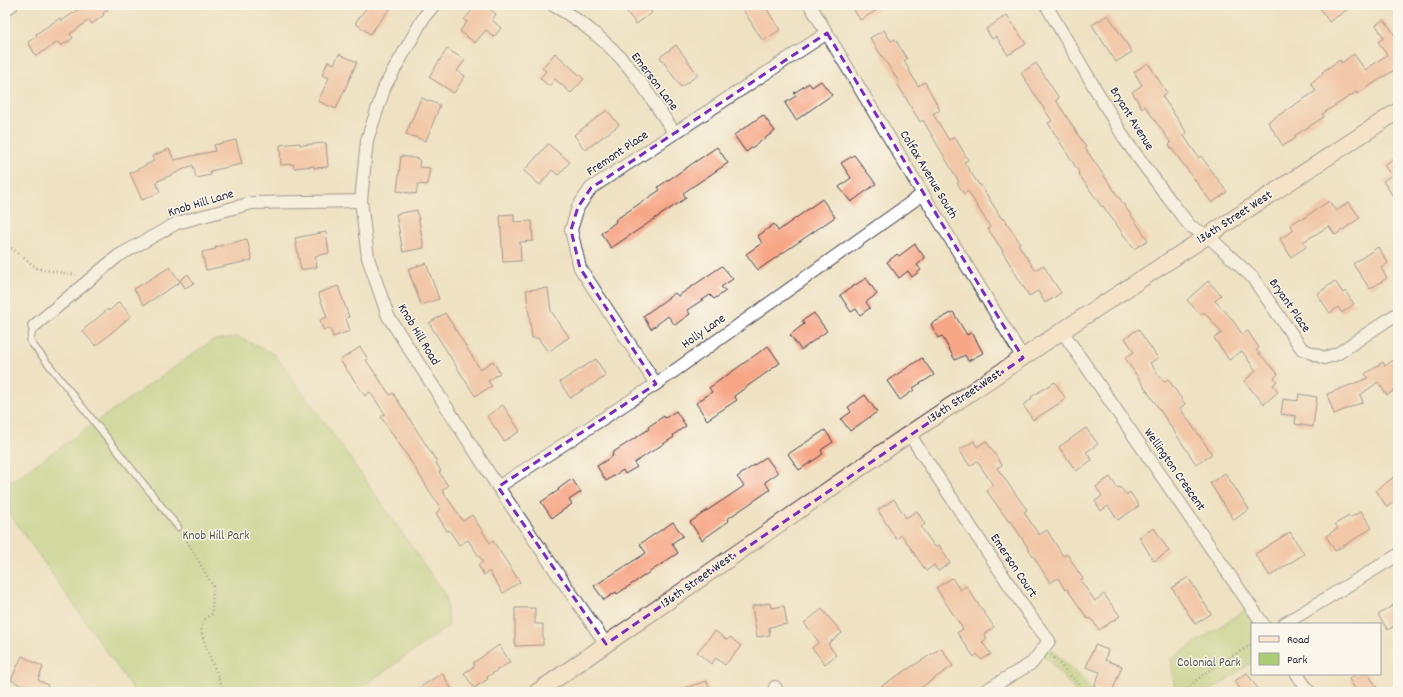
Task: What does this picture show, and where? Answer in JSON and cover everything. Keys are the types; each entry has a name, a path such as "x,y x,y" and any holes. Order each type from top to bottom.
{"street":[{"path":"5,10 12,5"},
{"name":"Knob Hill Road","path":"434,5 424,17 385,86 367,140 361,201 368,258 388,316 498,488 606,644"},
{"name":"Emerson Lane","path":"554,5 600,37 634,74 674,133"},
{"name":"Colfax Avenue South","path":"810,5 1023,358"},
{"name":"Bryant Avenue","path":"1046,5 1126,141 1190,226 1208,236"},
{"name":"Fremont Place","path":"656,384 580,268 571,230 578,207 591,188 827,33"},
{"name":"136th Street West","path":"537,692 909,434 1062,331 1398,111"},
{"name":"Holly Lane","path":"498,488 656,384 923,194"},
{"name":"Knob Hill Lane","path":"34,326 118,256 177,223 252,203 361,201"},
{"name":"Bryant Place","path":"1208,236 1252,277 1302,349 1324,358 1337,354 1398,313"},
{"name":"Wellington Crescent","path":"1062,331 1262,623"},
{"name":"Emerson Court","path":"909,434 1026,610 1049,641 1044,648"},
{"path":"1286,623 1398,555"},
{"path":"983,692 1032,663 1044,648"},
{"path":"1298,675 1309,692"}],"lane":[{"path":"34,326 30,341 178,526"}],"path":[{"path":"5,243 38,269 93,277"},
{"path":"178,526 213,586 212,614 204,619 201,626 203,637 224,692"},
{"path":"1185,692 1201,677 1251,645"},
{"path":"1044,648 1086,692"}],"highlighted area":[{"path":"827,33 1023,358 606,644 498,487 656,384 580,268 571,230 578,207 591,188"}],"green space":[{"name":"Knob Hill Park","path":"238,337 274,354 332,432 446,596 449,626 355,692 135,692 5,507 5,486 213,340"},
{"name":"Colonial Park","path":"1251,606 1262,623 1251,623 1251,663 1209,692 1175,692 1171,659"},
{"path":"1047,644 1095,692 1076,692 1041,651"}],"building":[{"path":"84,5 114,5 92,24 89,20 70,34 73,38 61,46 58,42 36,56 28,42 37,36 36,34 60,18 62,21"},
{"path":"369,5 393,5 370,34 355,23"},
{"path":"479,5 484,5 496,14 492,20 501,28 494,37 486,30 475,43 460,31 467,22 464,20 474,8 476,9"},
{"path":"622,5 646,5 652,13 636,24"},
{"path":"740,5 764,5 780,30 763,41"},
{"path":"851,5 886,5 860,20"},
{"path":"1318,5 1354,5 1329,22"},
{"path":"1007,15 1026,44 1008,55 996,36 992,39 986,29"},
{"path":"1108,15 1132,52 1116,62 1092,25"},
{"path":"1384,19 1398,40 1398,72 1396,69 1357,94 1356,92 1322,114 1324,117 1294,136 1296,138 1283,146 1268,122 1316,91 1311,83 1323,74 1322,72 1340,60 1341,63 1354,54 1365,70 1387,55 1378,42 1384,38 1376,25"},
{"path":"884,30 891,41 895,39 907,59 904,61 918,86 925,82 940,110 933,114 949,140 955,137 968,160 964,162 1002,219 1004,218 1020,243 1018,244 1035,270 1043,265 1061,293 1045,303 1038,291 1029,296 1003,251 988,229 990,227 968,191 964,194 957,183 959,182 923,120 920,122 897,83 899,82 870,38"},
{"path":"676,45 698,75 681,87 660,57"},
{"path":"447,49 465,60 457,71 465,76 454,93 429,77"},
{"path":"555,53 584,79 571,93 555,79 549,86 540,78 546,71 542,68"},
{"path":"339,54 357,62 336,109 318,101 329,78 322,75 328,61 334,64"},
{"path":"1036,63 1059,98 1056,100 1086,147 1085,148 1148,240 1134,249 1078,173 1079,172 1048,123 1052,121 1021,73"},
{"path":"1148,63 1167,93 1162,96 1187,133 1184,136 1199,158 1201,156 1227,192 1212,203 1169,145 1171,143 1145,106 1142,108 1132,92 1142,85 1134,72"},
{"path":"821,81 832,95 796,120 785,103 796,96 794,93 809,83 812,87"},
{"path":"421,98 440,105 426,141 406,134"},
{"path":"607,110 619,125 585,150 574,135"},
{"path":"763,115 775,131 746,152 734,135"},
{"path":"236,140 242,164 210,171 211,175 196,178 193,165 156,182 160,192 142,200 130,173 154,161 152,156 169,149 174,160 215,151 214,145"},
{"path":"300,143 300,145 326,143 328,167 314,168 314,166 294,168 293,164 281,165 280,145"},
{"path":"548,144 570,162 558,175 552,170 540,185 524,171"},
{"path":"717,147 728,163 683,193 686,198 611,248 601,233 616,222 615,220 660,190 658,187"},
{"path":"854,155 876,184 851,202 839,187 851,178 841,163"},
{"path":"401,156 420,159 419,167 430,168 427,185 418,184 416,194 397,191"},
{"path":"1398,156 1398,204 1383,181 1391,175 1384,165"},
{"path":"822,199 835,217 758,270 746,254 762,243 758,236 774,224 778,231"},
{"path":"1329,201 1336,211 1349,202 1360,218 1335,235 1329,226 1303,242 1306,247 1291,257 1280,239 1294,230 1290,225"},
{"path":"417,210 424,248 403,252 396,214"},
{"path":"514,214 514,222 532,221 533,241 520,242 521,261 503,262 500,215"},
{"path":"326,232 329,253 315,256 317,267 301,270 295,238"},
{"path":"247,239 252,260 206,270 202,252"},
{"path":"915,244 925,258 917,265 921,270 912,277 908,271 899,278 887,262 897,254 899,256"},
{"path":"1378,247 1388,263 1381,268 1387,278 1370,289 1353,264"},
{"path":"426,263 439,299 421,305 408,269"},
{"path":"722,266 733,279 721,287 726,291 714,299 710,295 687,310 690,314 675,325 668,316 651,329 643,316 675,293 678,296"},
{"path":"170,267 180,282 144,305 134,289"},
{"path":"188,274 194,283 185,288 180,280"},
{"path":"866,278 877,294 866,302 870,308 860,315 856,309 851,312 840,295"},
{"path":"1208,281 1221,295 1215,301 1232,319 1242,334 1248,331 1259,348 1256,350 1278,374 1274,378 1277,381 1273,385 1278,392 1264,404 1244,381 1256,371 1242,351 1229,360 1214,338 1222,333 1204,312 1201,315 1187,300"},
{"path":"1335,281 1343,293 1345,291 1354,304 1342,313 1338,307 1330,313 1317,294"},
{"path":"338,286 349,317 346,318 350,331 333,337 330,328 323,330 320,320 327,317 318,293"},
{"path":"548,288 551,311 569,337 548,352 538,338 532,338 526,290"},
{"path":"119,302 131,316 96,346 82,331 108,309 109,311"},
{"path":"953,312 967,335 972,332 983,353 968,361 965,355 955,360 942,336 938,338 931,324"},
{"path":"445,313 480,369 493,361 500,373 488,381 492,386 475,396 429,323"},
{"path":"814,313 827,331 801,350 790,335 804,324 802,321"},
{"path":"1138,329 1158,358 1150,363 1164,382 1168,379 1185,404 1180,408 1212,454 1196,464 1125,358 1134,352 1125,338"},
{"path":"768,346 780,363 734,396 737,400 707,420 696,403 712,392 709,388"},
{"path":"360,347 368,359 366,360 390,395 393,393 437,462 436,463 441,471 439,472 448,486 442,490 463,521 472,515 490,543 493,541 520,582 503,593 489,571 484,575 478,565 483,562 468,540 459,545 449,530 447,531 436,513 441,509 381,417 385,414 370,392 365,396 340,360"},
{"path":"1398,357 1398,388 1387,395 1378,382 1360,395 1363,402 1334,414 1327,394 1368,378 1365,374 1383,362 1385,366"},
{"path":"922,358 934,375 913,388 914,390 900,400 887,381"},
{"path":"596,359 606,376 570,398 560,382"},
{"path":"1055,382 1066,399 1033,420 1023,405 1032,399 1031,397"},
{"path":"1299,394 1317,397 1313,427 1295,424 1296,416 1281,414 1283,399 1298,401"},
{"path":"865,395 877,412 850,431 841,419 851,412 848,407"},
{"path":"503,405 520,431 504,441 487,416"},
{"path":"676,411 686,426 673,435 674,437 634,463 637,467 625,474 623,470 606,481 597,466 613,456 612,453 649,429 648,427 664,416 665,418"},
{"path":"1086,428 1098,444 1086,452 1092,460 1076,471 1059,447"},
{"path":"825,430 833,442 821,450 823,454 799,470 788,454"},
{"path":"974,441 977,447 986,441 1002,465 997,468 1027,510 1024,512 1039,535 1047,530 1063,556 1067,554 1083,579 1080,580 1095,601 1104,594 1120,616 1099,630 1091,618 1088,619 1067,589 1065,590 1058,578 1050,583 1011,521 1009,522 986,490 993,485 977,461 970,466 959,450"},
{"path":"766,457 778,473 765,482 770,490 727,519 729,521 702,540 690,522 744,486 737,477"},
{"path":"1225,473 1249,509 1234,520 1210,483"},
{"path":"1398,474 1398,499 1387,507 1376,490"},
{"path":"1110,477 1117,488 1120,487 1126,495 1130,492 1139,506 1118,520 1108,506 1101,511 1095,501 1102,496 1096,487"},
{"path":"572,479 581,492 569,500 572,504 552,518 541,502"},
{"path":"894,499 906,518 917,511 925,524 921,527 935,547 939,545 950,563 938,571 934,565 926,571 902,535 896,539 878,510"},
{"path":"1361,511 1372,528 1335,551 1326,536 1338,528 1335,524 1349,516 1350,518"},
{"path":"673,522 683,536 672,543 678,553 617,594 616,592 604,600 594,586 646,553 640,544"},
{"path":"1154,528 1169,551 1154,561 1139,537"},
{"path":"1290,532 1304,554 1270,576 1255,554"},
{"path":"1188,577 1211,614 1195,624 1172,588"},
{"path":"952,578 960,590 966,586 994,627 984,634 987,639 982,642 991,654 981,660 977,654 974,657 957,633 963,629 936,588"},
{"path":"1398,602 1398,623 1388,630 1378,615"},
{"path":"770,603 771,608 784,606 787,624 769,627 770,635 757,637 752,606"},
{"path":"515,608 535,608 535,624 543,624 543,645 515,646"},
{"path":"822,609 842,633 828,644 836,655 825,664 812,648 819,642 804,623"},
{"path":"715,631 727,640 730,637 741,646 725,665 716,658 711,664 697,652"},
{"path":"499,645 510,662 487,677 488,679 474,688 464,673 475,666 473,663"},
{"path":"1095,645 1108,650 1105,660 1122,666 1112,692 1094,687 1100,672 1086,667"},
{"path":"941,648 953,666 914,692 872,692"},
{"path":"22,656 43,667 38,680 48,685 45,692 20,692 23,686 11,680"},
{"path":"442,673 451,688 445,692 413,692"},
{"path":"1247,673 1260,692 1242,692 1235,681"},
{"path":"1355,675 1369,675 1380,692 1357,692 1349,679"},
{"path":"707,681 710,692 679,692 678,690"}]}
